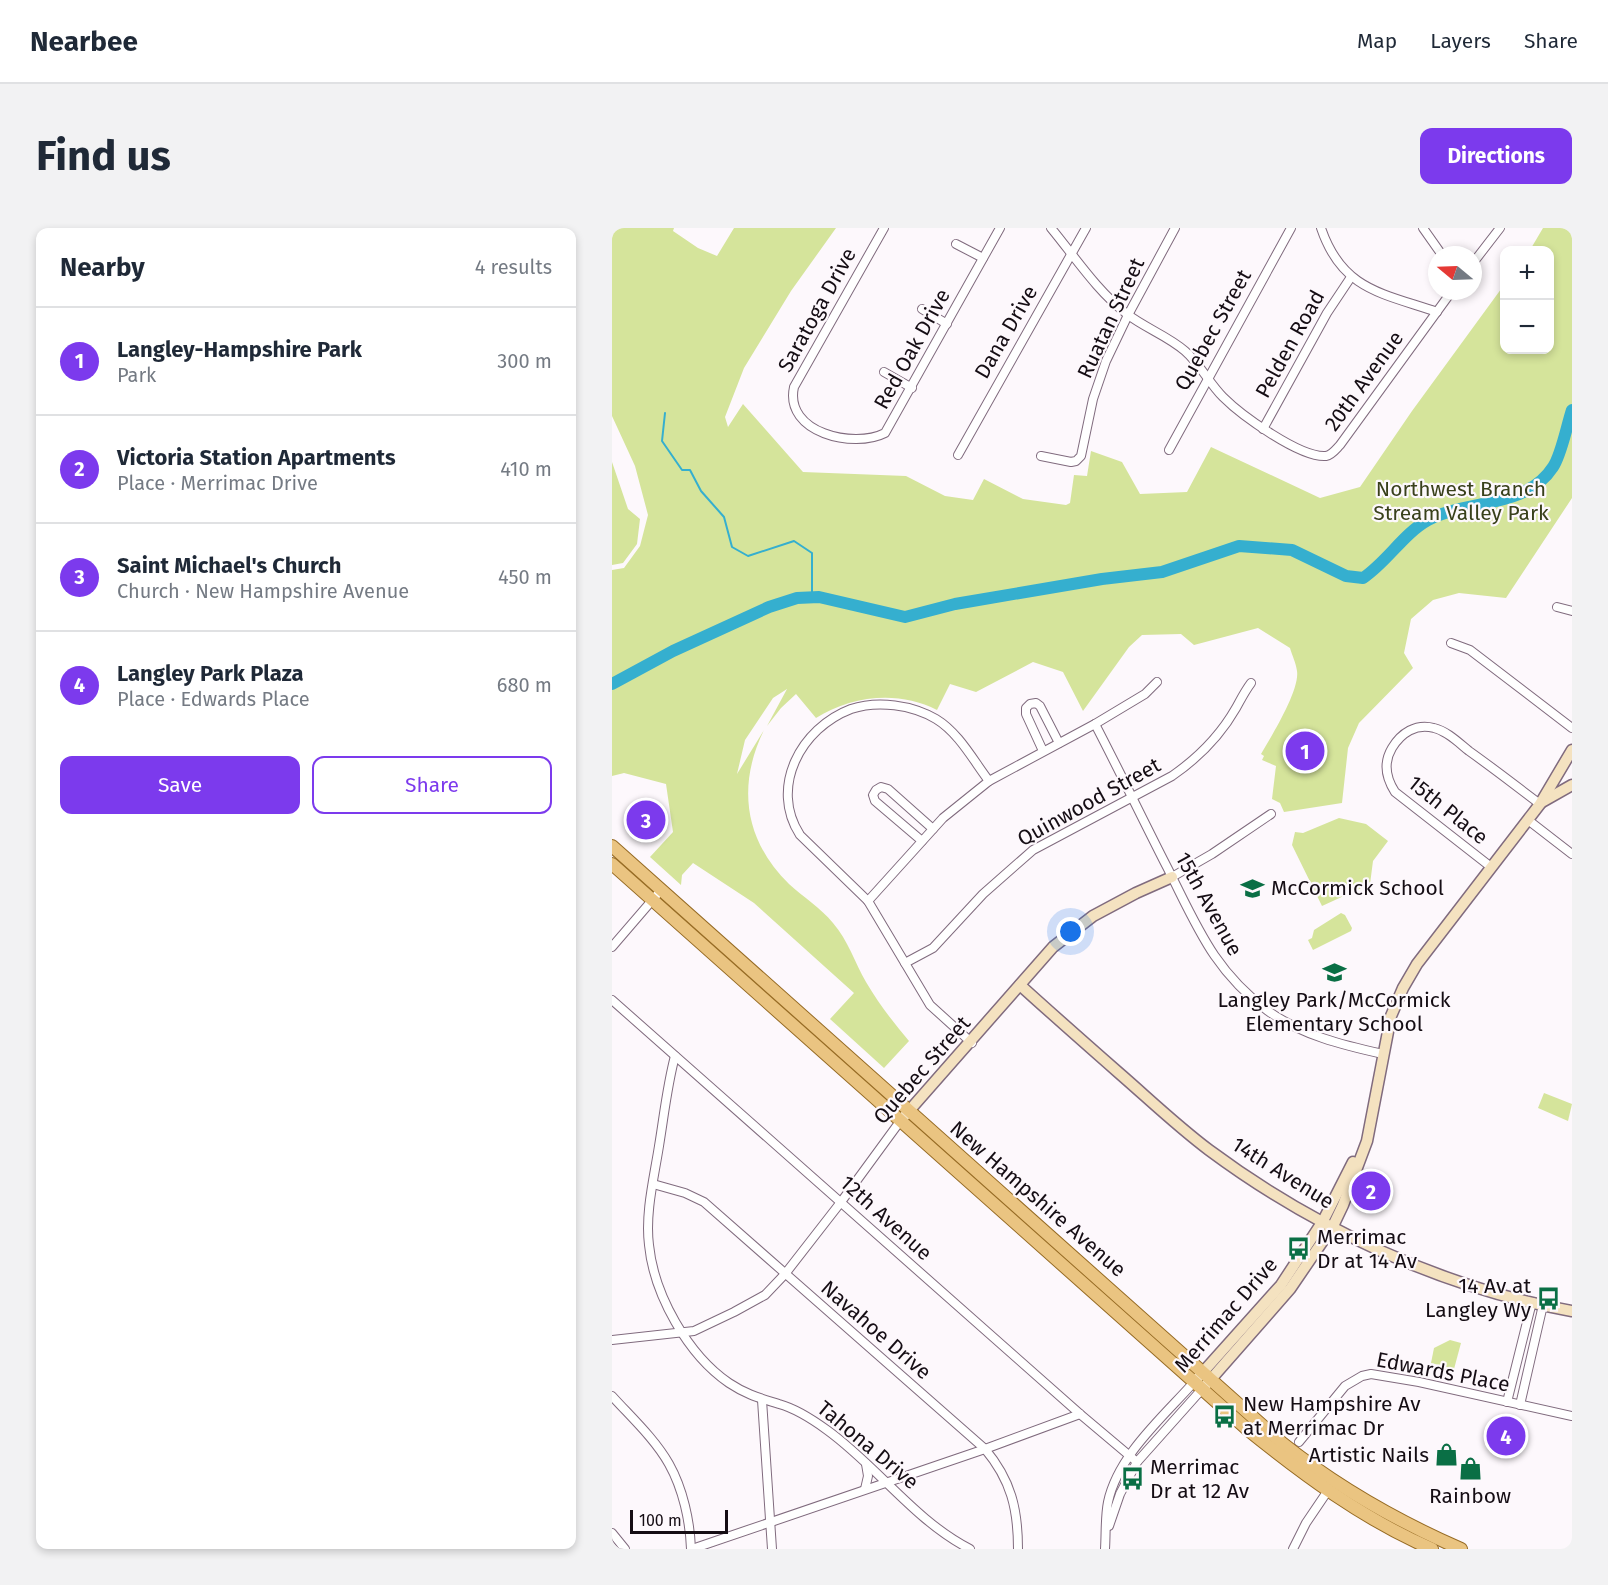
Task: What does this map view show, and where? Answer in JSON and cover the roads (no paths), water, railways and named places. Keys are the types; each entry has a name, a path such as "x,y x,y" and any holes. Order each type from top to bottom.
{"main road":[{"name":"New Hampshire Avenue","path":"612,846 657,894 1203,1380 1282,1443 1331,1486 1382,1524 1432,1549"},
{"name":"New Hampshire Avenue","path":"612,864 657,894"},
{"name":"New Hampshire Avenue","path":"1331,1486 1461,1549"}],"street":[{"name":"Saratoga Drive","path":"825,434 812,427 799,415 794,400 794,387 884,228"},
{"name":"Red Oak Drive","path":"825,434 864,439 885,433 1000,228"},
{"name":"20th Avenue","path":"1050,228 1112,301 1128,315 1183,349 1242,415 1263,429 1308,452 1325,456 1340,445 1446,300"},
{"name":"Dana Drive","path":"958,454 1086,228"},
{"name":"Ruatan Street","path":"1041,456 1071,462 1081,456 1098,382 1128,315 1175,228"},
{"name":"Quebec Street","path":"1169,450 1291,228"},
{"path":"1321,228 1334,255 1351,277 1381,293 1437,312"},
{"path":"1423,228 1436,246"},
{"path":"1482,251 1500,228"},
{"path":"956,244 983,258"},
{"name":"Pelden Road","path":"1263,429 1327,313 1351,277"},
{"path":"922,309 947,324"},
{"path":"884,372 912,388"},
{"path":"1557,607 1572,611"},
{"path":"1451,643 1470,650 1572,728"},
{"path":"868,901 933,829 989,781 1095,724 1145,694 1157,682"},
{"name":"Quinwood Street","path":"904,963 933,948 983,894 1033,850 1172,776 1196,758 1227,722 1251,683"},
{"path":"1043,751 1026,714 1026,708 1030,704 1036,703 1040,706 1059,743"},
{"path":"972,1043 930,1005 868,901 800,835 794,824 788,798 790,773 803,746 815,733 852,709 867,706 893,705 915,710 934,718 952,732 989,781"},
{"name":"15th Avenue","path":"1095,724 1189,914 1220,965 1254,999 1282,1019 1314,1036 1383,1054"},
{"name":"15th Place","path":"1491,867 1398,796 1391,787 1386,768 1389,754 1396,741 1406,732 1421,727 1436,728 1540,804"},
{"name":"Merrimac Drive","path":"1105,1549 1108,1504 1119,1470 1129,1456 1290,1289 1328,1224 1343,1205 1367,1141 1391,1016 1408,978 1540,804 1572,750"},
{"path":"1559,771 1560,780 1564,784 1571,785"},
{"name":"Merrimac Drive","path":"1540,804 1571,785"},
{"path":"922,841 875,801 873,795 876,790 881,787 888,789 933,829"},
{"name":"Quebec Street","path":"612,1340 694,1331 765,1294 785,1274 842,1203 905,1116 972,1043 1053,947 1093,916 1172,877 1212,854 1271,814"},
{"path":"1528,820 1572,854"},
{"path":"612,947 657,894"},
{"name":"14th Avenue","path":"1020,985 1170,1119 1208,1149 1251,1178 1328,1224 1398,1258 1467,1283 1537,1304 1572,1311"},
{"name":"12th Avenue","path":"612,1000 1137,1462"},
{"name":"Tahona Drive","path":"675,1056 653,1184 649,1244 653,1270 663,1298 681,1332 716,1373 729,1383 762,1400 804,1413 829,1431 942,1532 970,1549"},
{"name":"Navahoe Drive","path":"653,1184 685,1193 704,1202 985,1449 1008,1484 1014,1509 1018,1549"},
{"path":"1507,1402 1537,1304"},
{"path":"1520,1405 1537,1304"},
{"name":"Edwards Place","path":"1299,1442 1345,1386 1366,1375 1377,1374 1419,1382 1572,1416"},
{"name":"Merrimac Drive","path":"1107,1533 1120,1494 1137,1462 1203,1380"},
{"path":"612,1396 646,1433 669,1464 682,1496 692,1549 985,1449 1080,1414"},
{"path":"762,1400 772,1549"},
{"path":"866,1463 868,1476 866,1489"},
{"path":"1293,1549 1306,1523 1331,1486"},
{"path":"612,1533 625,1549"}],"waterway":[{"path":"612,684 673,651 769,607 797,598 819,597 905,617 955,604 1102,579 1162,572 1239,546 1292,550 1346,576 1363,578 1428,520 1443,513 1512,497 1528,490 1541,480 1556,462 1572,410"},
{"path":"665,413 662,441 682,470 690,470 701,491 724,517 732,547 748,556 794,541 812,553 812,597"}],"place":[{"name":"Langley-Hampshire Park","path":"1305,751"},
{"name":"Saint Michael's Church","path":"646,820"},
{"name":"McCormick School","path":"1253,888"},
{"name":"Langley Park/McCormick Elementary School","path":"1334,972"},
{"name":"Victoria Station Apartments","path":"1371,1191"},
{"name":"Merrimac Dr at 14 Av","path":"1299,1249"},
{"name":"14 Av at Langley Wy","path":"1549,1298"},
{"name":"New Hampshire Av at Merrimac Dr","path":"1225,1416"},
{"name":"Langley Park Plaza","path":"1506,1436"},
{"name":"Artistic Nails","path":"1447,1455"},
{"name":"Rainbow","path":"1470,1468"},
{"name":"Merrimac Dr at 12 Av","path":"1132,1479"}],"park label":[{"name":"Northwest Branch Stream Valley Park","path":"1461,501"}]}
